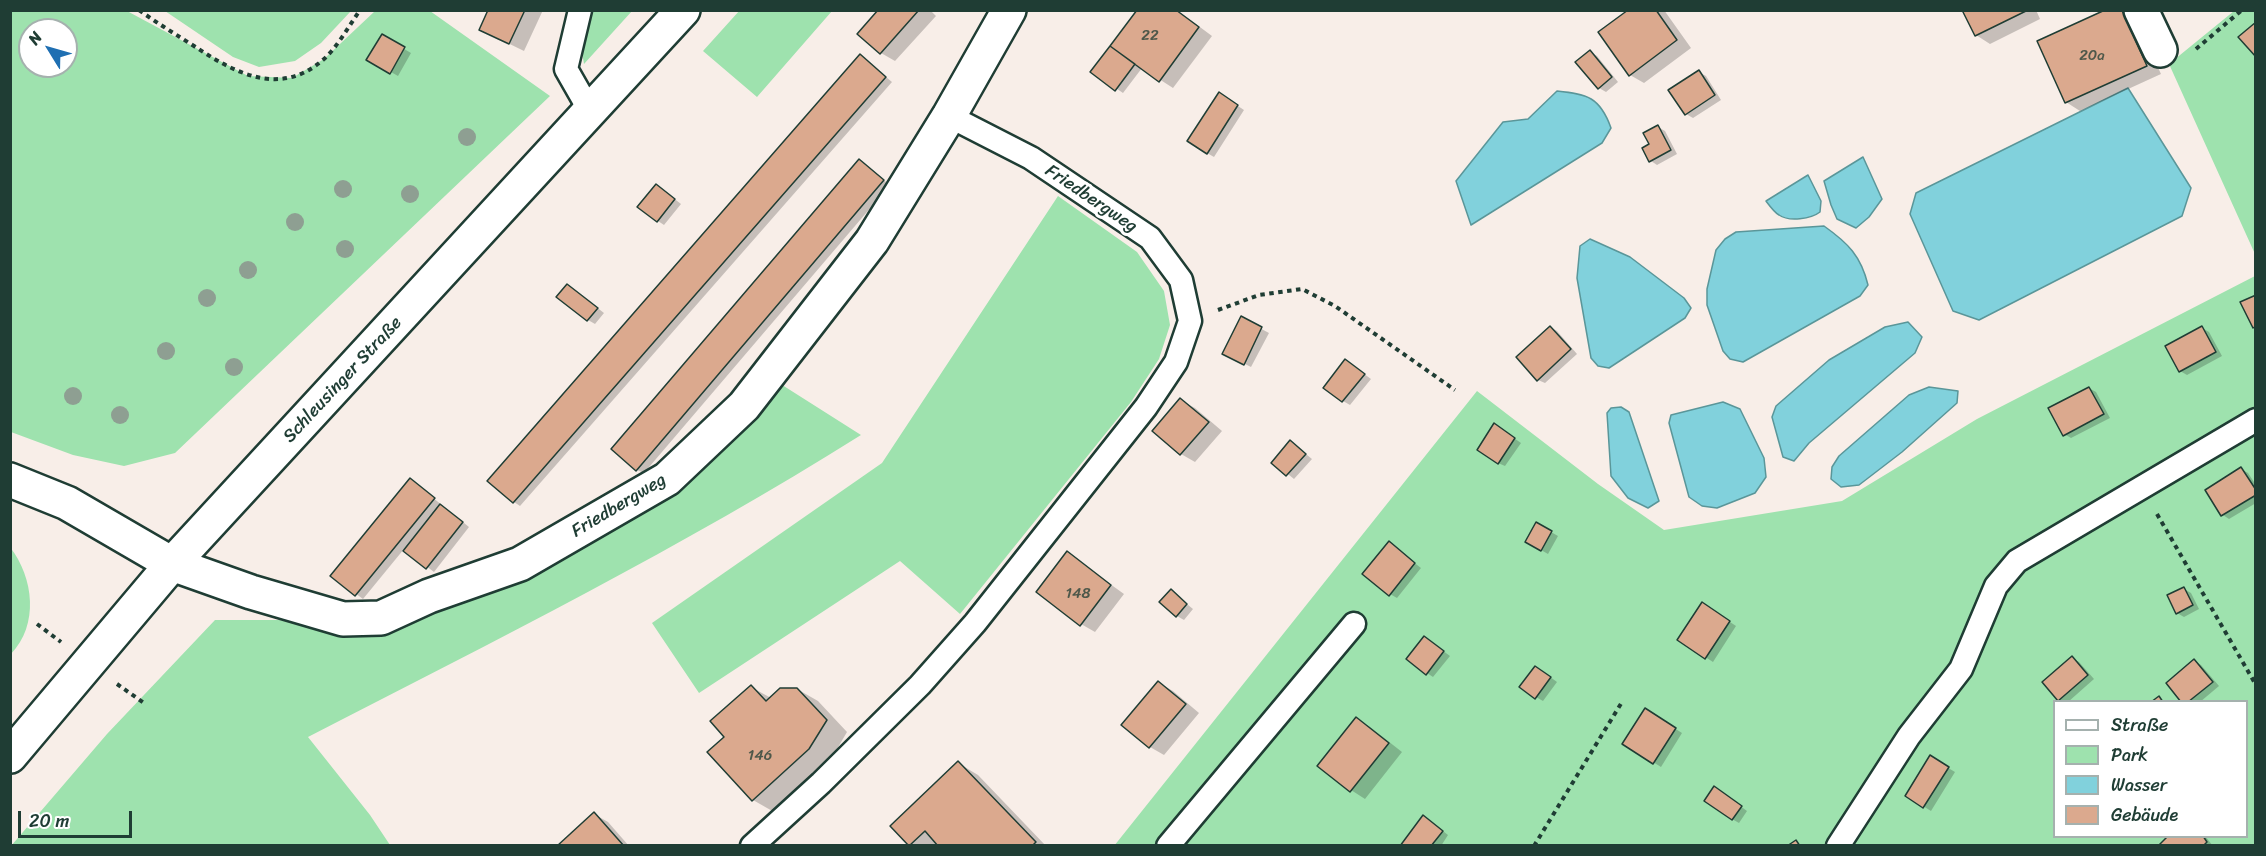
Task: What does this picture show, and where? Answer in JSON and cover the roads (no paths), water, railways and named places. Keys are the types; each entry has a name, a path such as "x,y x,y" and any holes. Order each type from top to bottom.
{"street":[{"name":"Schleusinger Straße","path":"10,756 172,564 683,10"},
{"name":"Friedbergweg","path":"10,480 67,502 172,564 251,592 343,618 381,618 429,596 520,564 667,479 744,406 872,241 949,116 1009,10"},
{"path":"2140,10 2160,50"}],"lane":[{"path":"580,10 566,69 590,111"},
{"name":"Friedbergweg","path":"753,846 821,783 920,685 975,623 1146,407 1176,362 1190,321 1181,280 1150,238 1030,158 949,116"},
{"path":"1838,846 1909,736 1961,669 1996,586 2018,561 2256,420"},
{"path":"1168,846 1354,624"}],"water":[{"path":"2128,88 2191,188 2182,216 1979,320 1953,311 1910,214 1916,193"},
{"path":"1557,91 1584,96 1597,103 1611,128 1602,143 1471,225 1456,181 1503,122 1528,119"},
{"path":"1863,157 1882,199 1869,217 1856,228 1837,219 1824,181"},
{"path":"1808,175 1821,201 1820,212 1800,219 1777,214 1766,201"},
{"path":"1824,226 1852,251 1862,266 1868,285 1860,296 1743,362 1730,359 1723,351 1707,305 1707,289 1716,250 1725,239 1736,232"},
{"path":"1590,239 1630,257 1684,298 1691,308 1685,318 1609,368 1598,366 1591,358 1577,278 1580,246"},
{"path":"1908,322 1922,337 1915,353 1809,443 1794,461 1783,457 1772,417 1776,406 1829,360 1885,327"},
{"path":"1929,387 1958,391 1957,403 1902,452 1859,485 1841,487 1831,479 1832,467 1839,456 1909,395"},
{"path":"1723,402 1740,409 1764,458 1766,477 1755,493 1717,508 1702,506 1689,497 1669,423 1671,415"},
{"path":"1621,407 1629,412 1659,501 1648,508 1628,498 1611,476 1607,413 1611,408"}]}
